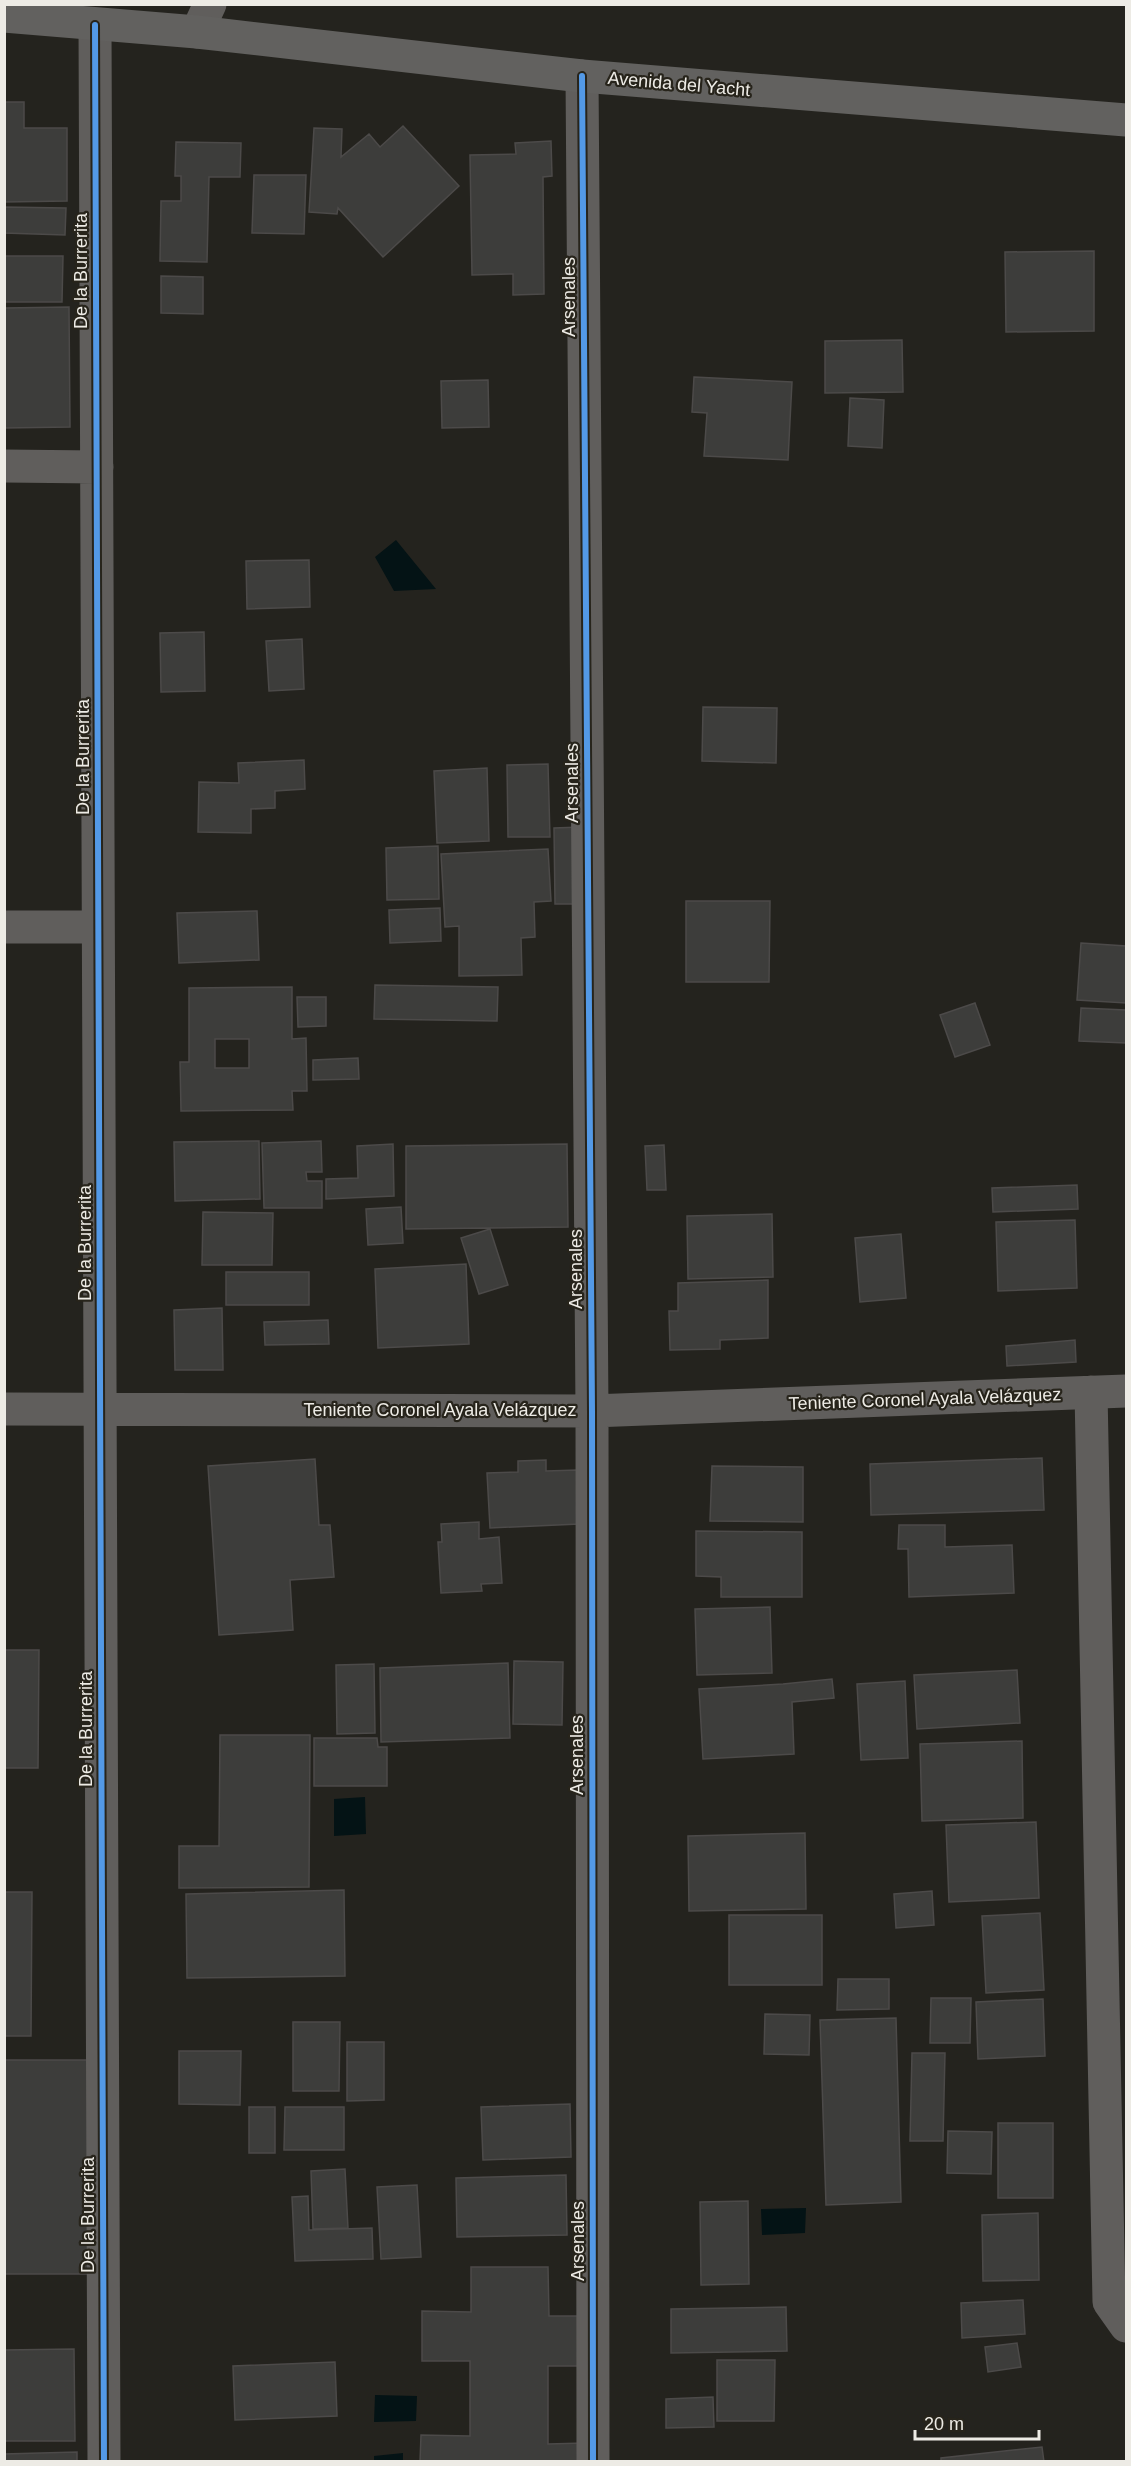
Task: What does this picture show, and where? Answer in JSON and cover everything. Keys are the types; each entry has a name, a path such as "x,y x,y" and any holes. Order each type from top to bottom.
{"street":[{"name":"Avenida del Yacht","path":"4,16 94,25 203,18 582,76 1126,120"},
{"name":"De la Burrerita","path":"94,25 104,2462"},
{"name":"Arsenales","path":"582,76 592,1411 593,2462"},
{"path":"4,466 97,467"},
{"path":"4,927 98,927"},
{"name":"Teniente Coronel Ayala Velázquez","path":"4,1409 592,1411 1126,1391"},
{"path":"1091,1392 1109,2302 1126,2326"}],"shaded area":[{"path":"396,540 436,589 394,591 375,557"},
{"path":"365,1797 366,1834 334,1836 334,1799"},
{"path":"806,2208 805,2233 762,2235 761,2209"},
{"path":"375,2395 417,2396 416,2421 374,2422"},
{"path":"403,2453 403,2461 374,2461 374,2456"}],"building":[{"path":"4,102 24,102 24,128 67,128 67,201 4,202"},
{"path":"403,126 459,186 383,257 338,208 337,214 309,212 314,128 342,129 341,157 369,134 380,147"},
{"path":"551,141 552,176 543,177 544,294 513,295 513,274 472,275 470,155 516,154 515,143"},
{"path":"176,142 241,143 240,177 209,177 207,262 160,261 161,201 181,201 181,176 175,176"},
{"path":"254,175 306,175 304,234 252,233"},
{"path":"4,207 66,208 65,235 4,233"},
{"path":"1094,251 1094,331 1006,332 1005,252"},
{"path":"4,256 63,256 62,302 4,302"},
{"path":"161,276 203,277 203,314 161,313"},
{"path":"69,307 70,427 4,428 4,308"},
{"path":"902,340 903,392 825,393 825,341"},
{"path":"694,377 792,382 788,460 704,456 707,413 692,412"},
{"path":"488,380 489,427 442,428 441,381"},
{"path":"850,398 884,400 882,448 848,446"},
{"path":"309,560 310,607 247,609 246,561"},
{"path":"204,632 205,691 161,692 160,633"},
{"path":"302,639 304,689 269,691 266,641"},
{"path":"703,707 777,708 776,763 702,761"},
{"path":"304,760 305,789 275,791 275,808 251,809 251,833 198,832 199,782 239,783 238,763"},
{"path":"548,764 550,837 508,837 507,765"},
{"path":"487,768 489,841 437,843 434,771"},
{"path":"581,827 582,904 555,904 554,828"},
{"path":"438,846 439,899 387,900 386,848"},
{"path":"548,849 551,901 534,902 535,937 521,938 522,975 459,976 459,926 445,927 441,854"},
{"path":"686,901 770,901 769,982 686,982"},
{"path":"440,908 441,941 390,943 389,910"},
{"path":"257,911 259,960 179,963 177,913"},
{"path":"1081,943 1126,946 1126,1003 1077,1000"},
{"path":"375,985 498,987 497,1021 374,1019"},
{"path":"292,987 292,1039 306,1038 307,1091 292,1091 293,1110 181,1111 180,1062 189,1062 189,988","holes":["215,1039 249,1039 249,1068 215,1068"]},
{"path":"297,997 326,997 326,1026 298,1027"},
{"path":"975,1003 990,1045 955,1057 940,1015"},
{"path":"1081,1008 1126,1010 1126,1043 1079,1041"},
{"path":"358,1058 359,1079 313,1080 313,1060"},
{"path":"259,1141 260,1199 175,1201 174,1142"},
{"path":"321,1141 322,1172 306,1172 307,1181 322,1181 322,1208 264,1208 262,1143"},
{"path":"393,1144 394,1196 326,1199 326,1179 358,1178 357,1146"},
{"path":"567,1144 568,1227 406,1229 406,1146"},
{"path":"664,1145 666,1190 647,1190 645,1146"},
{"path":"1077,1185 1078,1209 993,1212 992,1188"},
{"path":"401,1207 403,1243 368,1245 366,1209"},
{"path":"203,1212 273,1213 272,1265 202,1265"},
{"path":"772,1214 773,1277 688,1279 687,1216"},
{"path":"1075,1220 1077,1288 998,1291 996,1222"},
{"path":"490,1229 508,1285 479,1294 461,1238"},
{"path":"901,1234 906,1298 860,1302 855,1238"},
{"path":"466,1264 469,1344 378,1348 375,1269"},
{"path":"226,1272 309,1272 309,1305 226,1305"},
{"path":"768,1280 768,1338 720,1340 720,1349 670,1350 669,1311 678,1311 678,1283"},
{"path":"222,1308 223,1370 175,1370 174,1310"},
{"path":"328,1320 329,1344 265,1345 264,1322"},
{"path":"1075,1340 1076,1362 1007,1366 1006,1346"},
{"path":"1042,1458 1044,1510 871,1515 870,1464"},
{"path":"315,1459 319,1525 330,1525 334,1577 290,1580 293,1630 219,1635 208,1466"},
{"path":"546,1460 546,1471 577,1470 579,1524 490,1528 487,1473 518,1472 518,1461"},
{"path":"712,1466 803,1467 803,1522 710,1521"},
{"path":"479,1522 479,1539 499,1537 502,1583 481,1584 482,1591 441,1593 438,1542 442,1542 441,1524"},
{"path":"899,1525 945,1525 945,1547 1012,1545 1014,1593 909,1597 908,1549 898,1549"},
{"path":"696,1531 802,1532 802,1597 721,1597 721,1577 696,1576"},
{"path":"770,1607 772,1673 697,1675 695,1609"},
{"path":"4,1650 39,1650 38,1768 4,1768"},
{"path":"514,1661 563,1662 562,1725 513,1724"},
{"path":"508,1663 510,1738 381,1742 380,1668"},
{"path":"374,1664 375,1733 337,1734 336,1665"},
{"path":"1017,1670 1020,1723 917,1729 914,1675"},
{"path":"832,1679 834,1698 792,1702 794,1754 703,1759 699,1689"},
{"path":"905,1681 908,1758 861,1760 857,1684"},
{"path":"220,1735 310,1735 309,1887 179,1888 179,1846 219,1846"},
{"path":"314,1738 377,1738 378,1747 387,1747 387,1786 314,1786"},
{"path":"1022,1741 1023,1818 922,1821 920,1744"},
{"path":"1036,1822 1039,1898 949,1902 946,1825"},
{"path":"805,1833 806,1909 689,1911 688,1836"},
{"path":"344,1890 345,1976 187,1978 186,1894"},
{"path":"932,1891 934,1925 896,1928 894,1894"},
{"path":"4,1892 32,1892 31,2036 4,2036"},
{"path":"1040,1913 1044,1990 986,1993 982,1916"},
{"path":"729,1915 822,1915 822,1985 729,1985"},
{"path":"838,1979 889,1979 889,2009 837,2010"},
{"path":"931,1998 971,1998 970,2043 930,2043"},
{"path":"1043,1999 1045,2056 978,2059 976,2002"},
{"path":"765,2014 810,2015 809,2055 764,2054"},
{"path":"896,2018 901,2202 826,2205 820,2020"},
{"path":"293,2022 340,2022 339,2091 293,2091"},
{"path":"347,2042 384,2042 384,2100 347,2101"},
{"path":"179,2051 241,2051 240,2105 179,2104"},
{"path":"912,2053 945,2053 943,2141 910,2141"},
{"path":"4,2060 89,2060 88,2274 4,2274"},
{"path":"570,2104 571,2157 483,2160 481,2107"},
{"path":"249,2107 275,2107 275,2153 249,2153"},
{"path":"285,2107 344,2107 344,2150 284,2150"},
{"path":"998,2123 1053,2123 1053,2198 998,2198"},
{"path":"948,2131 992,2132 991,2174 947,2173"},
{"path":"345,2169 348,2228 313,2229 311,2171"},
{"path":"566,2175 567,2235 457,2237 456,2178"},
{"path":"417,2185 421,2257 381,2259 377,2187"},
{"path":"308,2196 309,2230 372,2228 373,2259 295,2261 292,2197"},
{"path":"748,2201 749,2284 701,2285 700,2202"},
{"path":"1038,2213 1039,2280 983,2281 982,2215"},
{"path":"471,2267 548,2267 549,2316 588,2316 587,2366 548,2366 548,2444 584,2443 584,2462 420,2462 421,2435 470,2436 470,2361 422,2361 422,2311 471,2312"},
{"path":"1023,2300 1025,2334 962,2338 961,2303"},
{"path":"786,2307 787,2351 671,2353 671,2309"},
{"path":"1017,2343 1021,2367 988,2372 985,2347"},
{"path":"74,2349 75,2441 4,2441 4,2350"},
{"path":"717,2360 775,2360 774,2421 717,2421"},
{"path":"335,2362 337,2416 235,2420 233,2366"},
{"path":"713,2397 714,2427 666,2428 666,2399"},
{"path":"1042,2447 1044,2462 941,2462 941,2458"},
{"path":"77,2452 77,2462 4,2462 4,2454"}],"cycle path":[{"path":"95,25 104,2462"},
{"path":"582,76 592,1411 593,2462"}]}
